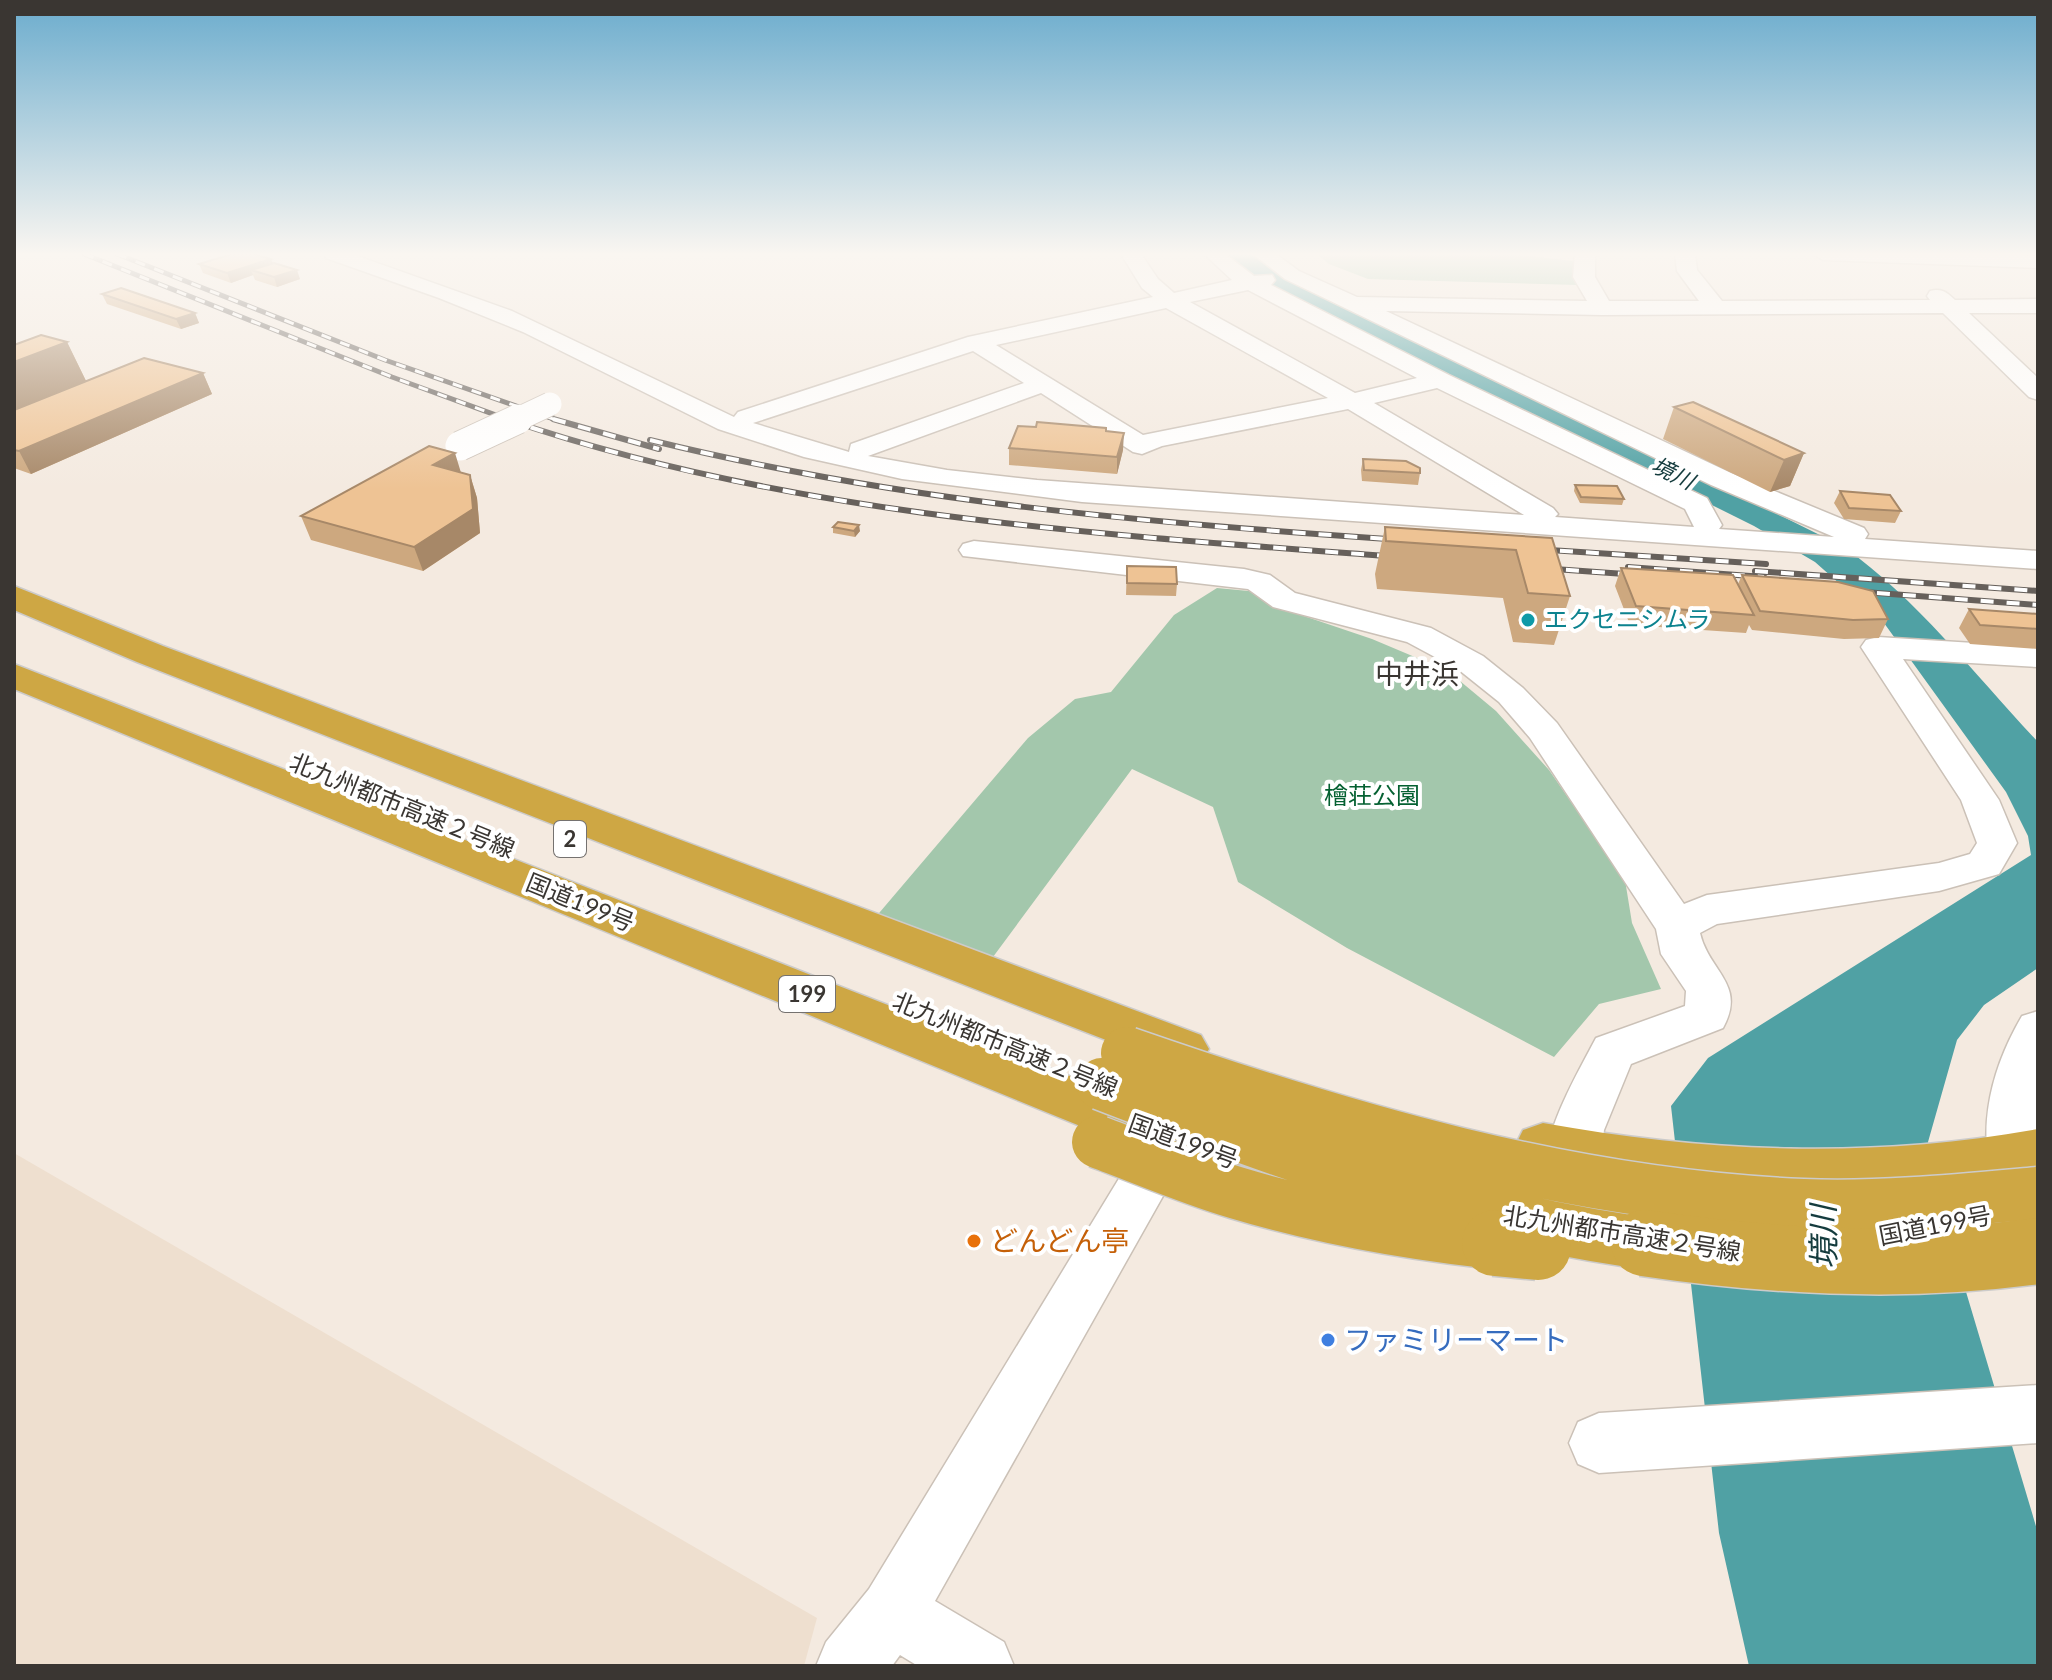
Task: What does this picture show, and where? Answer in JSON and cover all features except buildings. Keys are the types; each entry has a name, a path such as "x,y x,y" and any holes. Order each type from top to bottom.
{"highway":[{"path":"14,597 150,654 1215,1061 1423,1121 1591,1155 1716,1170 1824,1173 1955,1166 2025,1203"},
{"name":"北九州都市高速２号線","path":"14,621 1114,1068 1261,1145 1411,1194 1553,1227 1716,1253 1861,1262 2009,1256 2025,1203 1837,1208 1699,1199 1565,1179 1409,1144 1266,1103 1114,1068 14,650"},
{"name":"国道199号","path":"14,675 1170,1139 1379,1207 1486,1229 1595,1242 1741,1246 1867,1239 2025,1203"},
{"path":"66,698 305,821 1098,1142 1235,1193 1326,1216 1408,1232 1486,1242 1599,1252 1716,1253"}],"street":[{"path":"543,332 669,397 779,441 888,469 961,481 1738,527 2038,560"},
{"path":"571,332 747,417 861,450 966,471 1141,492 1766,540 1845,538 2038,547"},
{"path":"747,417 976,342 1020,332"},
{"path":"1228,332 1352,401 1543,514"},
{"path":"1349,332 1697,504 1707,525"},
{"path":"1416,332 1845,538"},
{"path":"1976,332 2036,389 2029,399 2038,413"},
{"path":"976,342 1142,446"},
{"path":"1142,446 1154,440 1352,401 1440,380"},
{"path":"861,450 1043,384"},
{"path":"460,446 550,404"},
{"path":"1141,492 1142,446"},
{"path":"974,550 1259,582 1284,600 1419,635 1471,663 1511,695 1544,731 1677,927 1683,954 1709,989 1707,1016 1613,1051 1592,1093 1595,1242"},
{"path":"1677,927 1707,910 1939,877 1985,864 1997,843 1980,800 1878,647 2038,657"},
{"path":"2025,1203 2013,1100 2025,1049 2038,1029"},
{"path":"850,1666 892,1612 1215,1061"},
{"path":"1599,1443 2038,1414"},
{"path":"892,1612 980,1666"}],"shaded area":[{"path":"14,1153 817,1618 804,1666 14,1666"}],"green space":[{"name":"檜荘公園","path":"1217,588 1259,592 1301,615 1372,639 1448,671 1496,711 1549,770 1625,880 1632,923 1661,989 1599,1004 1554,1057 1347,948 1238,882 1213,807 1132,769 990,961 874,919 1028,738 1075,699 1111,692 1174,615"}],"water":[{"name":"境川","path":"1365,332 1411,332 1844,547 1922,615 2038,742 2038,968 1984,1005 1957,1040 1928,1142 1935,1188 2038,1533 2038,1666 1749,1666 1719,1533 1671,1106 1708,1058 2031,855 2028,836 2006,792 1884,623 1815,562 1754,526"}],"railway":[{"path":"280,332 509,420"},
{"path":"315,332 555,419"},
{"path":"555,419 659,449"},
{"path":"555,419 559,421"},
{"path":"509,420 613,452 723,478 835,499 1062,529 1400,557"},
{"path":"650,440 837,479 1024,507 1212,526 1403,540"},
{"path":"1534,549 1766,564"},
{"path":"1628,567 1764,577"},
{"path":"1540,568 1639,575"},
{"path":"1755,571 2038,591"},
{"path":"1851,591 2038,605"}],"place":[{"name":"エクセニシムラ","path":"1528,620"},
{"name":"どんどん亭","path":"974,1241"},
{"name":"ファミリーマート","path":"1328,1340"}],"district":[{"name":"中井浜","path":"1417,674"}]}
